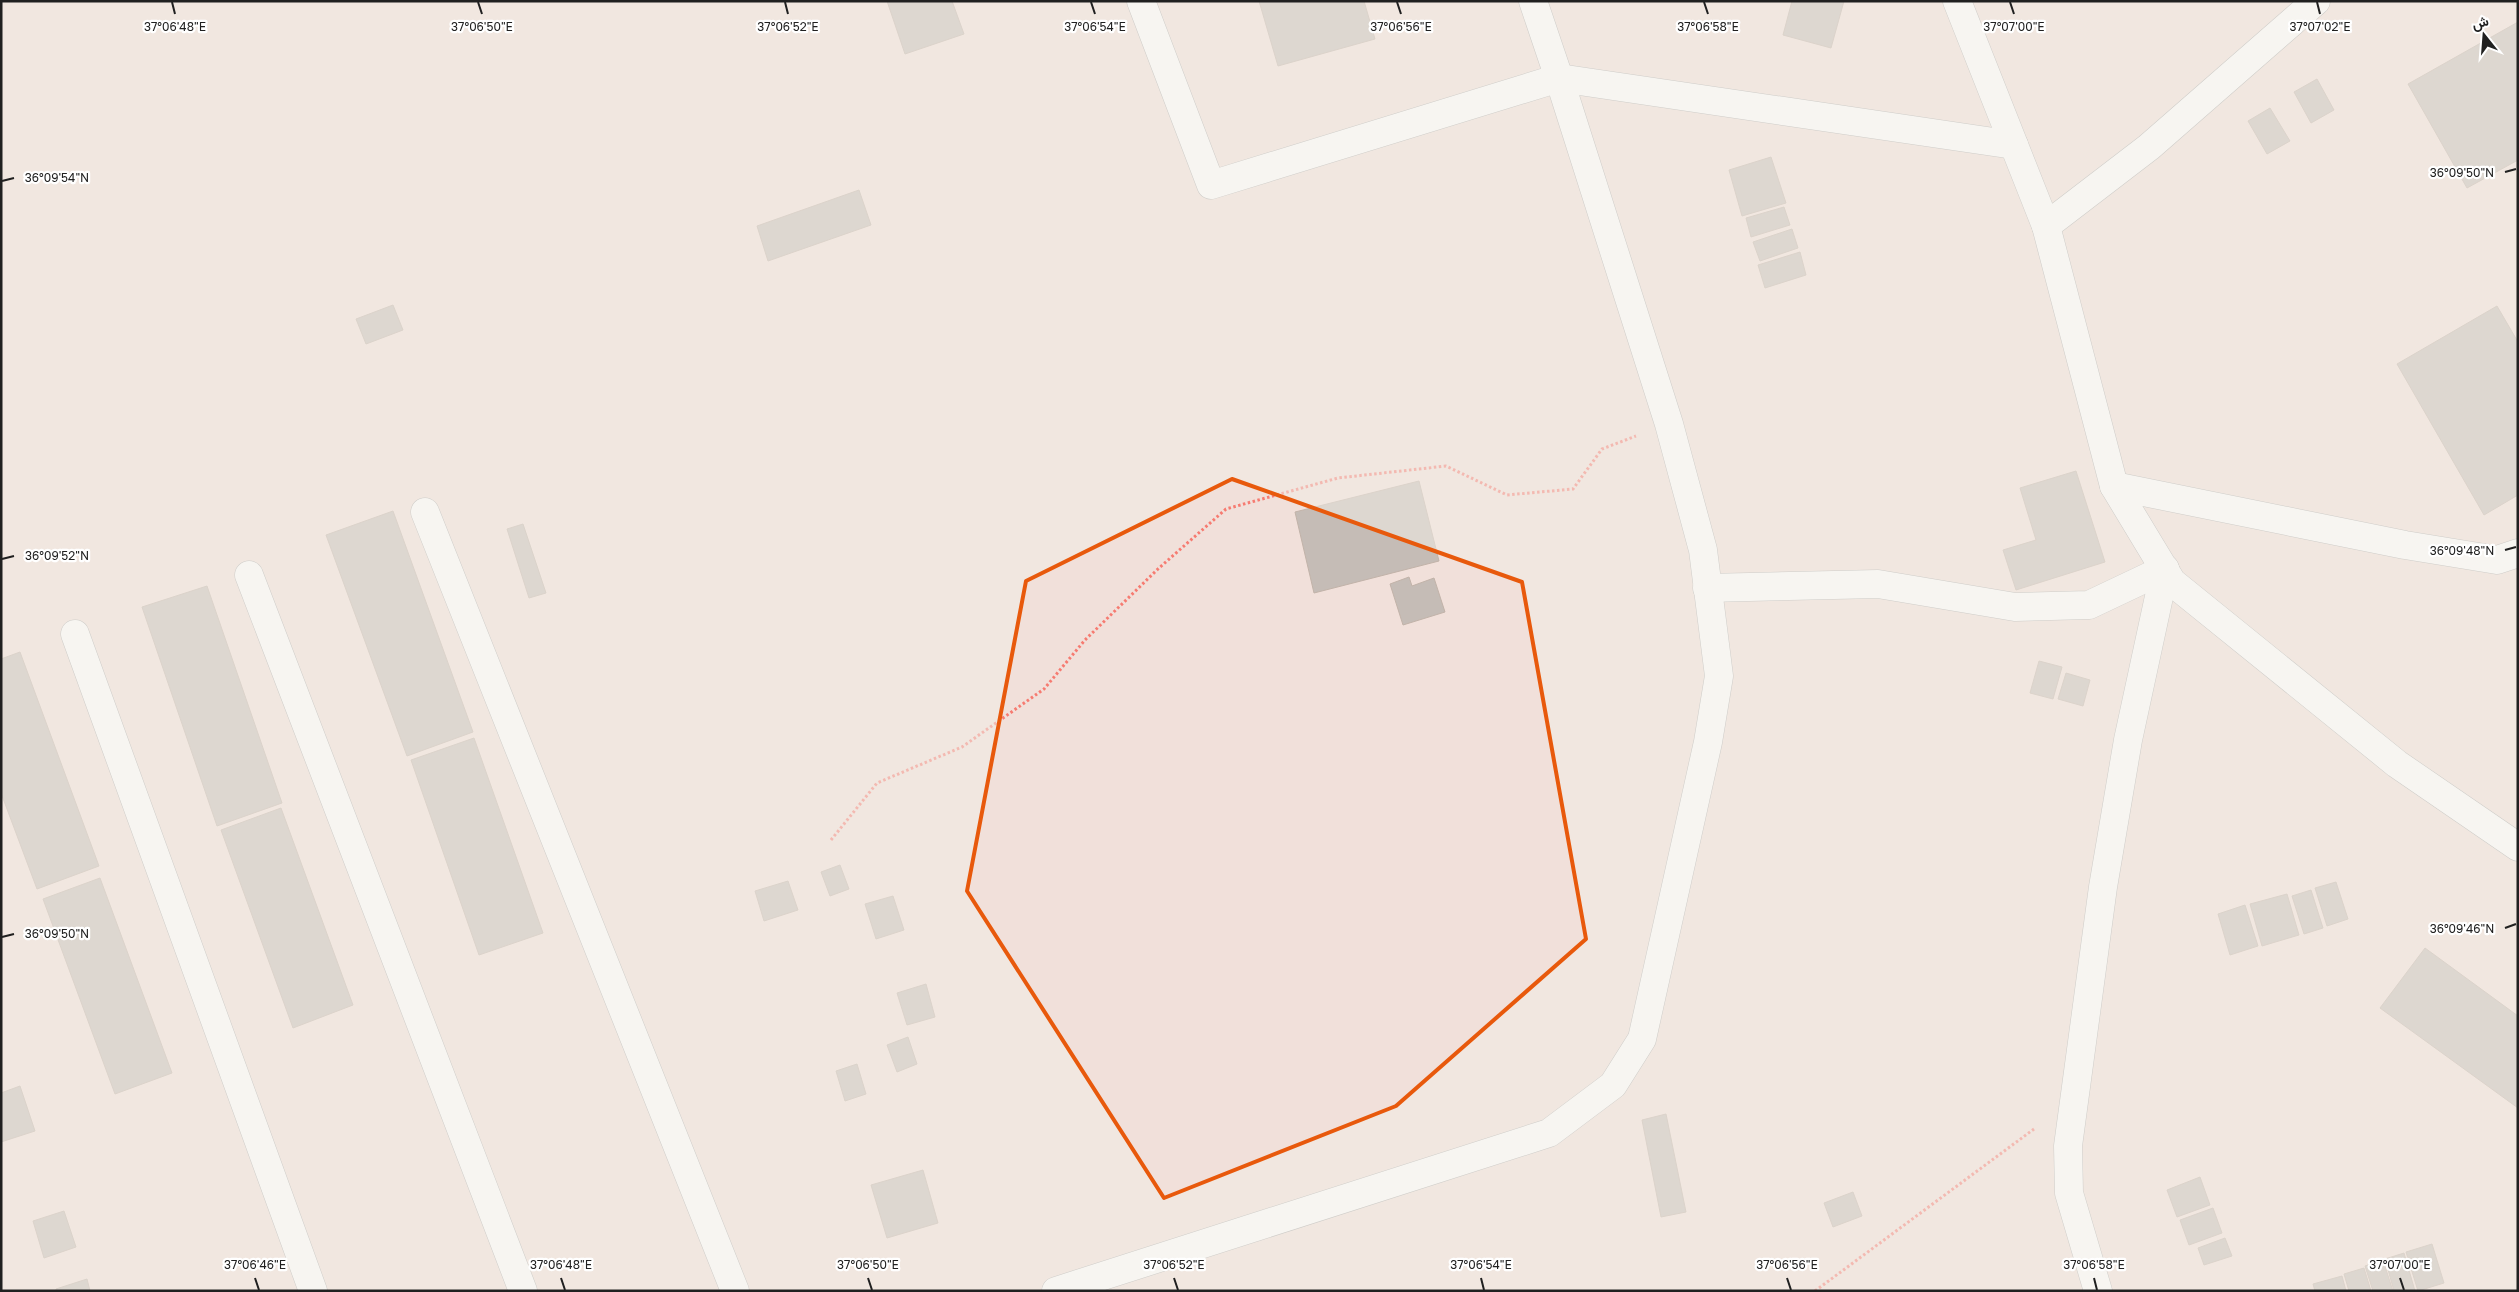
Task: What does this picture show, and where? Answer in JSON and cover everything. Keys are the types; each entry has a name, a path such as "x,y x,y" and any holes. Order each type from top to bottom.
{"lane":[{"path":"1141,1 1211,185 1559,78 2014,145"},
{"path":"1056,1291 1549,1133 1613,1085 1642,1039 1708,742 1719,676 1703,550 1670,424 1533,1"},
{"path":"1957,1 2046,226 2114,486 2172,582 2397,764 2518,846"},
{"path":"2046,226 2149,148 2316,1"},
{"path":"2114,486 2405,545 2497,560 2518,553"},
{"path":"425,512 735,1291"},
{"path":"1707,588 1878,584 2016,607 2089,605 2164,569"},
{"path":"2098,1291 2070,1193 2068,1146 2103,887 2121,779 2164,569"},
{"path":"249,575 523,1291"},
{"path":"75,634 313,1291"}],"path":[{"path":"831,840 877,783 962,747 1044,690 1085,640 1159,568 1226,510 1338,478 1446,466 1507,495 1573,489 1602,449 1670,424"},
{"path":"1816,1291 2075,1099"}],"highlighted area":[{"path":"1232,479 1522,582 1586,939 1396,1106 1164,1198 967,891 1026,581"}],"shaded area":[{"path":"1,1 2518,1 2518,1291 1,1291"}],"building":[{"path":"887,1 952,1 964,34 905,54"},
{"path":"1259,1 1364,1 1375,39 1278,66"},
{"path":"1792,1 1844,1 1831,48 1783,35"},
{"path":"2518,22 2518,160 2467,188 2408,84"},
{"path":"2317,79 2334,110 2311,123 2294,92"},
{"path":"2270,108 2290,141 2267,154 2248,121"},
{"path":"1771,157 1786,203 1742,216 1729,170"},
{"path":"859,190 871,225 768,261 757,226"},
{"path":"1784,207 1790,225 1751,237 1746,218"},
{"path":"1792,229 1798,248 1760,261 1753,242"},
{"path":"1800,252 1806,275 1765,288 1758,265"},
{"path":"393,305 403,330 366,344 356,319"},
{"path":"2497,306 2518,342 2518,495 2484,515 2397,364"},
{"path":"2076,471 2105,562 2016,590 2003,550 2036,540 2020,488"},
{"path":"1419,481 1439,561 1314,593 1295,512"},
{"path":"393,511 473,732 407,756 326,535"},
{"path":"523,524 546,593 529,598 507,529"},
{"path":"1409,577 1412,586 1434,578 1445,612 1403,625 1390,584"},
{"path":"207,586 282,803 217,826 142,607"},
{"path":"20,652 99,866 37,889 1,793 1,659"},
{"path":"2039,661 2062,667 2053,699 2030,693"},
{"path":"2066,673 2090,680 2083,706 2058,699"},
{"path":"474,738 543,933 479,955 411,760"},
{"path":"281,808 353,1005 293,1028 221,830"},
{"path":"840,865 849,889 830,896 821,872"},
{"path":"100,878 172,1073 115,1094 43,899"},
{"path":"788,881 798,910 764,921 755,891"},
{"path":"2336,882 2348,919 2327,926 2315,888"},
{"path":"2311,890 2323,928 2304,934 2292,896"},
{"path":"2287,894 2299,935 2262,946 2250,904"},
{"path":"893,896 904,930 876,939 865,904"},
{"path":"2245,905 2258,946 2230,955 2218,914"},
{"path":"2425,948 2518,1016 2518,1108 2380,1008"},
{"path":"926,984 935,1017 907,1025 897,993"},
{"path":"908,1037 917,1064 897,1072 887,1045"},
{"path":"857,1064 866,1094 845,1101 836,1071"},
{"path":"20,1086 35,1131 1,1142 1,1093"},
{"path":"1666,1114 1686,1212 1661,1217 1642,1120"},
{"path":"923,1170 938,1223 887,1238 871,1185"},
{"path":"2200,1177 2210,1205 2177,1217 2167,1190"},
{"path":"1853,1192 1862,1216 1833,1227 1824,1203"},
{"path":"2213,1208 2222,1233 2189,1245 2180,1220"},
{"path":"64,1211 76,1247 44,1258 33,1221"},
{"path":"2225,1238 2232,1256 2204,1265 2198,1248"},
{"path":"2432,1244 2444,1283 2418,1291 2406,1252"},
{"path":"2404,1253 2415,1291 2394,1291 2385,1259"},
{"path":"2383,1260 2393,1291 2373,1291 2365,1266"},
{"path":"2364,1268 2371,1291 2349,1291 2344,1274"},
{"path":"2342,1276 2346,1291 2315,1291 2313,1284"},
{"path":"87,1279 90,1291 56,1291 56,1289"}]}
